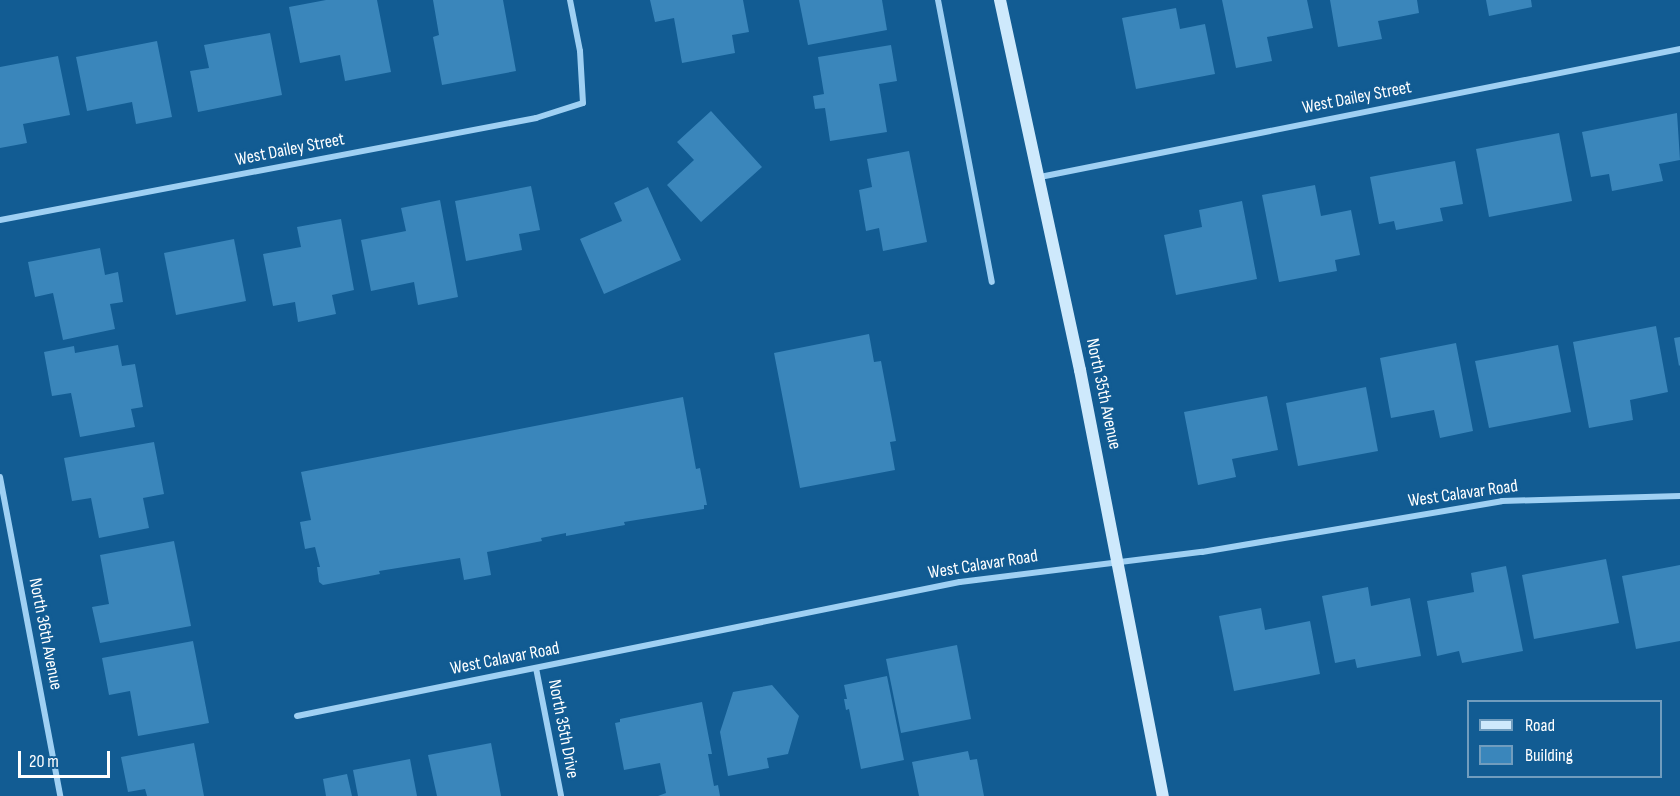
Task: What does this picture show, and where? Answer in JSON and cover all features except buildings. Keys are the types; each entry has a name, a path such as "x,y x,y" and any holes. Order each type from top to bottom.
{"main road":[{"name":"North 35th Avenue","path":"1000,0 1040,177 1118,560 1163,796"}],"street":[{"name":"West Dailey Street","path":"0,220 536,118 583,103 580,51 570,0"},
{"path":"938,0 992,282"},
{"name":"West Dailey Street","path":"1040,177 1680,49"},
{"name":"North 36th Avenue","path":"0,477 60,796"},
{"name":"West Calavar Road","path":"297,716 960,582 1118,560 1202,552 1502,501 1680,496"},
{"name":"North 35th Drive","path":"536,668 561,796"}]}
